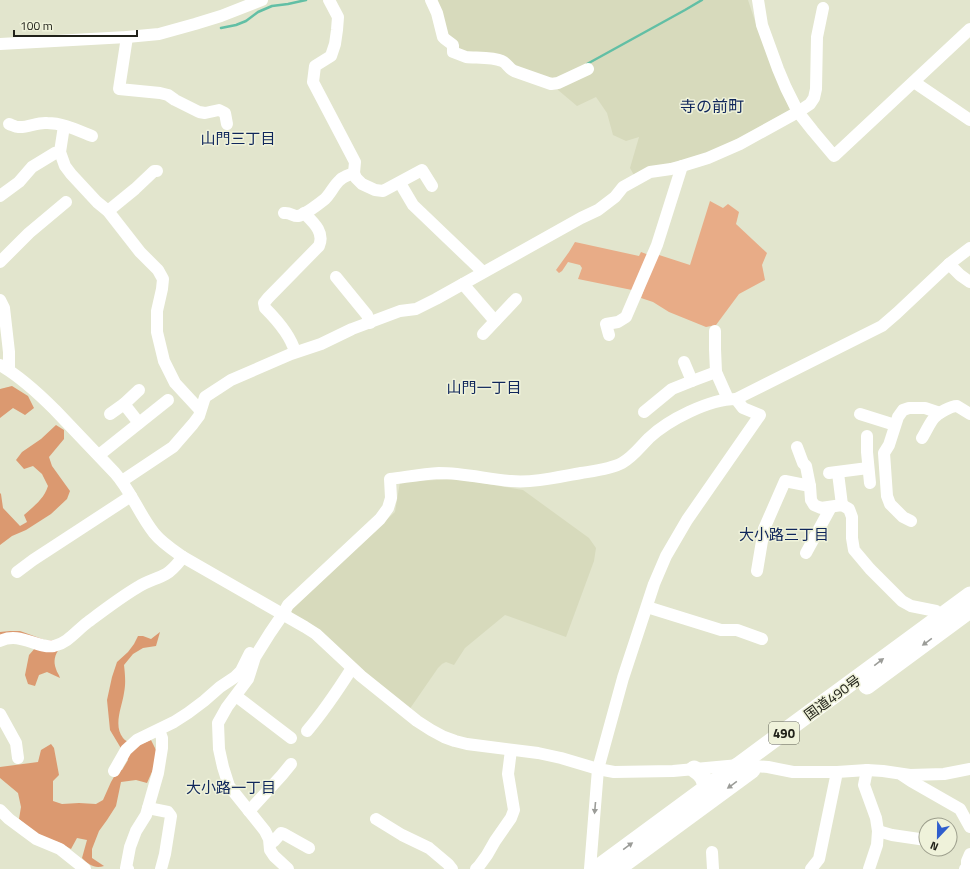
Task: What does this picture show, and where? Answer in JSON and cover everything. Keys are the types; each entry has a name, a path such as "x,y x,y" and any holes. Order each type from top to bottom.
{"highway":[{"name":"国道490号","path":"617,869 758,766 944,622 970,595"},
{"name":"国道490号","path":"596,869 706,788 944,622 970,610"},
{"path":"694,769 699,772 704,779 706,788"}],"street":[{"path":"0,44 159,34 221,16 262,0"},
{"path":"329,0 338,16 335,44 331,56 315,66 313,82 354,162 354,173 356,178 362,184 375,190 384,191 422,170 432,186"},
{"path":"431,0 437,13 443,37 453,45 453,50 466,57 497,59 504,62 511,70 551,84 558,83 588,69"},
{"path":"758,0 762,25 786,88 798,112 834,156 970,30"},
{"path":"122,480 173,447 199,416 205,397 231,380 295,352 321,344 352,329 400,311 416,309 598,210 611,200 623,187 634,180 650,172 671,169 708,158 740,144 810,104 814,98 816,89 817,37 823,8"},
{"path":"127,37 119,89 168,95 199,112 205,113 219,110 225,113 227,124"},
{"path":"914,82 970,120"},
{"path":"9,124 18,127 46,122 73,128 92,136"},
{"path":"64,126 60,152 65,166 97,202 108,211 140,252 158,270 163,279 157,311 157,332 164,361 175,383 200,410"},
{"path":"0,196 20,182 32,167 55,153 60,152"},
{"path":"609,335 606,324 618,322 626,317 656,245 682,166"},
{"path":"108,211 154,171 157,171"},
{"path":"284,212 289,212 294,216 304,213 325,199 342,178 354,173"},
{"path":"400,183 413,205 483,272"},
{"path":"0,262 29,234 66,202"},
{"path":"295,352 290,338 265,308 264,303 319,246 322,241 319,230 304,213"},
{"path":"288,869 274,856 270,850 269,838 265,831 229,786 219,749 218,723 227,707 248,679 256,657 288,605 380,519 388,508 391,498 390,479 438,473 464,474 512,481 536,480 600,470 621,463 634,454 648,438 662,427 678,418 715,402 732,399 848,344 882,326 949,264 970,248"},
{"path":"949,264 970,282"},
{"path":"336,277 366,315 370,323"},
{"path":"463,284 495,321"},
{"path":"483,334 516,299"},
{"path":"0,300 4,308 10,352 5,367 34,389 122,480 154,533 166,545 183,557 316,634 352,668 417,721 444,737 467,744 538,753 614,772 673,771 740,765 768,767 793,772 883,770 910,775 944,774 970,769"},
{"path":"590,869 598,769 622,678 654,584 666,556 687,520 760,415 743,408 732,399 716,372 715,331"},
{"path":"684,362 692,381"},
{"path":"644,412 672,389 716,372"},
{"path":"110,414 124,404 139,390"},
{"path":"99,456 168,400"},
{"path":"124,404 139,423"},
{"path":"922,438 934,417 949,408 957,406 970,414"},
{"path":"911,521 903,517 890,504 887,496 884,453 889,445 901,412 909,408 925,408 940,413"},
{"path":"860,414 895,426"},
{"path":"867,436 870,483"},
{"path":"797,447 803,463 806,466 811,500 814,505 821,508 836,506 849,509 852,517 852,538 854,550 870,570 902,601 911,606 936,611 944,622"},
{"path":"867,452 884,453"},
{"path":"806,553 836,506 834,473 868,468"},
{"path":"757,571 764,529 785,481 810,486"},
{"path":"17,572 131,496"},
{"path":"0,640 15,638 47,646 54,646 65,642 116,600 140,586 167,574 183,557"},
{"path":"647,607 721,630 737,630 762,639"},
{"path":"114,771 126,750 137,740 159,730 188,713 204,701 241,671 252,648 256,644 260,642 264,643"},
{"path":"307,731 317,720 352,668"},
{"path":"236,696 291,738"},
{"path":"0,714 16,743 18,758"},
{"path":"126,869 130,847 136,831 146,815 158,773 162,748 162,738 159,730"},
{"path":"476,869 511,818 514,810 508,774 511,750"},
{"path":"249,811 291,764"},
{"path":"867,770 864,785 876,818 878,830 877,845 868,869"},
{"path":"812,869 818,864 837,772"},
{"path":"899,773 960,809 970,827"},
{"path":"148,808 168,812 171,816 161,869"},
{"path":"0,810 9,819 36,839 60,849 85,869"},
{"path":"376,819 402,835 429,848 452,869"},
{"path":"878,830 892,835 918,839"},
{"path":"270,844 281,833 309,848"},
{"path":"712,852 713,869"},
{"path":"965,869 967,867 967,861 970,854"}],"shaded area":[{"path":"433,0 748,0 758,30 790,110 709,154 635,177 630,168 639,137 626,141 613,135 607,113 596,97 577,106 558,90 554,82 456,51 446,37"},
{"path":"710,201 723,208 728,204 739,212 736,224 767,253 762,265 765,280 739,294 716,325 706,327 669,312 653,302 641,298 656,254 690,265"},
{"path":"575,242 639,256 641,252 649,255 632,290 578,279 582,268 580,265 568,262 559,273 556,270"},
{"path":"12,386 28,396 34,408 25,415 13,408 0,418 0,389"},
{"path":"56,425 64,430 64,439 49,457 52,466 70,491 67,499 51,514 26,530 12,536 0,545 0,493 3,508 20,526 27,522 24,515 41,499 48,486 42,474 33,466 24,469 16,460 22,452 41,439"},
{"path":"457,479 523,490 589,538 596,548 594,561 566,637 505,615 465,648 454,665 446,662 442,664 409,710 292,614 291,608 395,512 400,482"},
{"path":"20,631 45,640 56,640 59,649 55,663 56,670 60,678 47,672 39,675 35,686 28,684 25,675 29,655 36,647 0,636 0,632"},
{"path":"160,632 156,646 143,648 133,654 124,665 125,686 118,722 120,733 126,741 139,745 151,740 156,750 155,765 147,783 136,780 121,782 116,806 99,831 92,849 92,858 104,866 95,867 82,858 87,840 77,838 71,849 58,842 41,838 19,819 21,807 18,793 0,778 0,767 38,762 41,750 51,744 54,748 59,775 53,781 53,801 62,804 96,804 103,800 118,770 122,770 128,760 110,730 107,700 117,662 128,652 138,636 151,639"}],"waterway":[{"path":"221,28 246,21 258,12 272,6 306,0"},
{"path":"587,64 702,0"}],"district":[{"name":"寺の前町","path":"712,106"},
{"name":"山門三丁目","path":"238,138"},
{"name":"山門一丁目","path":"484,387"},
{"name":"大小路三丁目","path":"784,534"},
{"name":"大小路一丁目","path":"231,787"}]}
